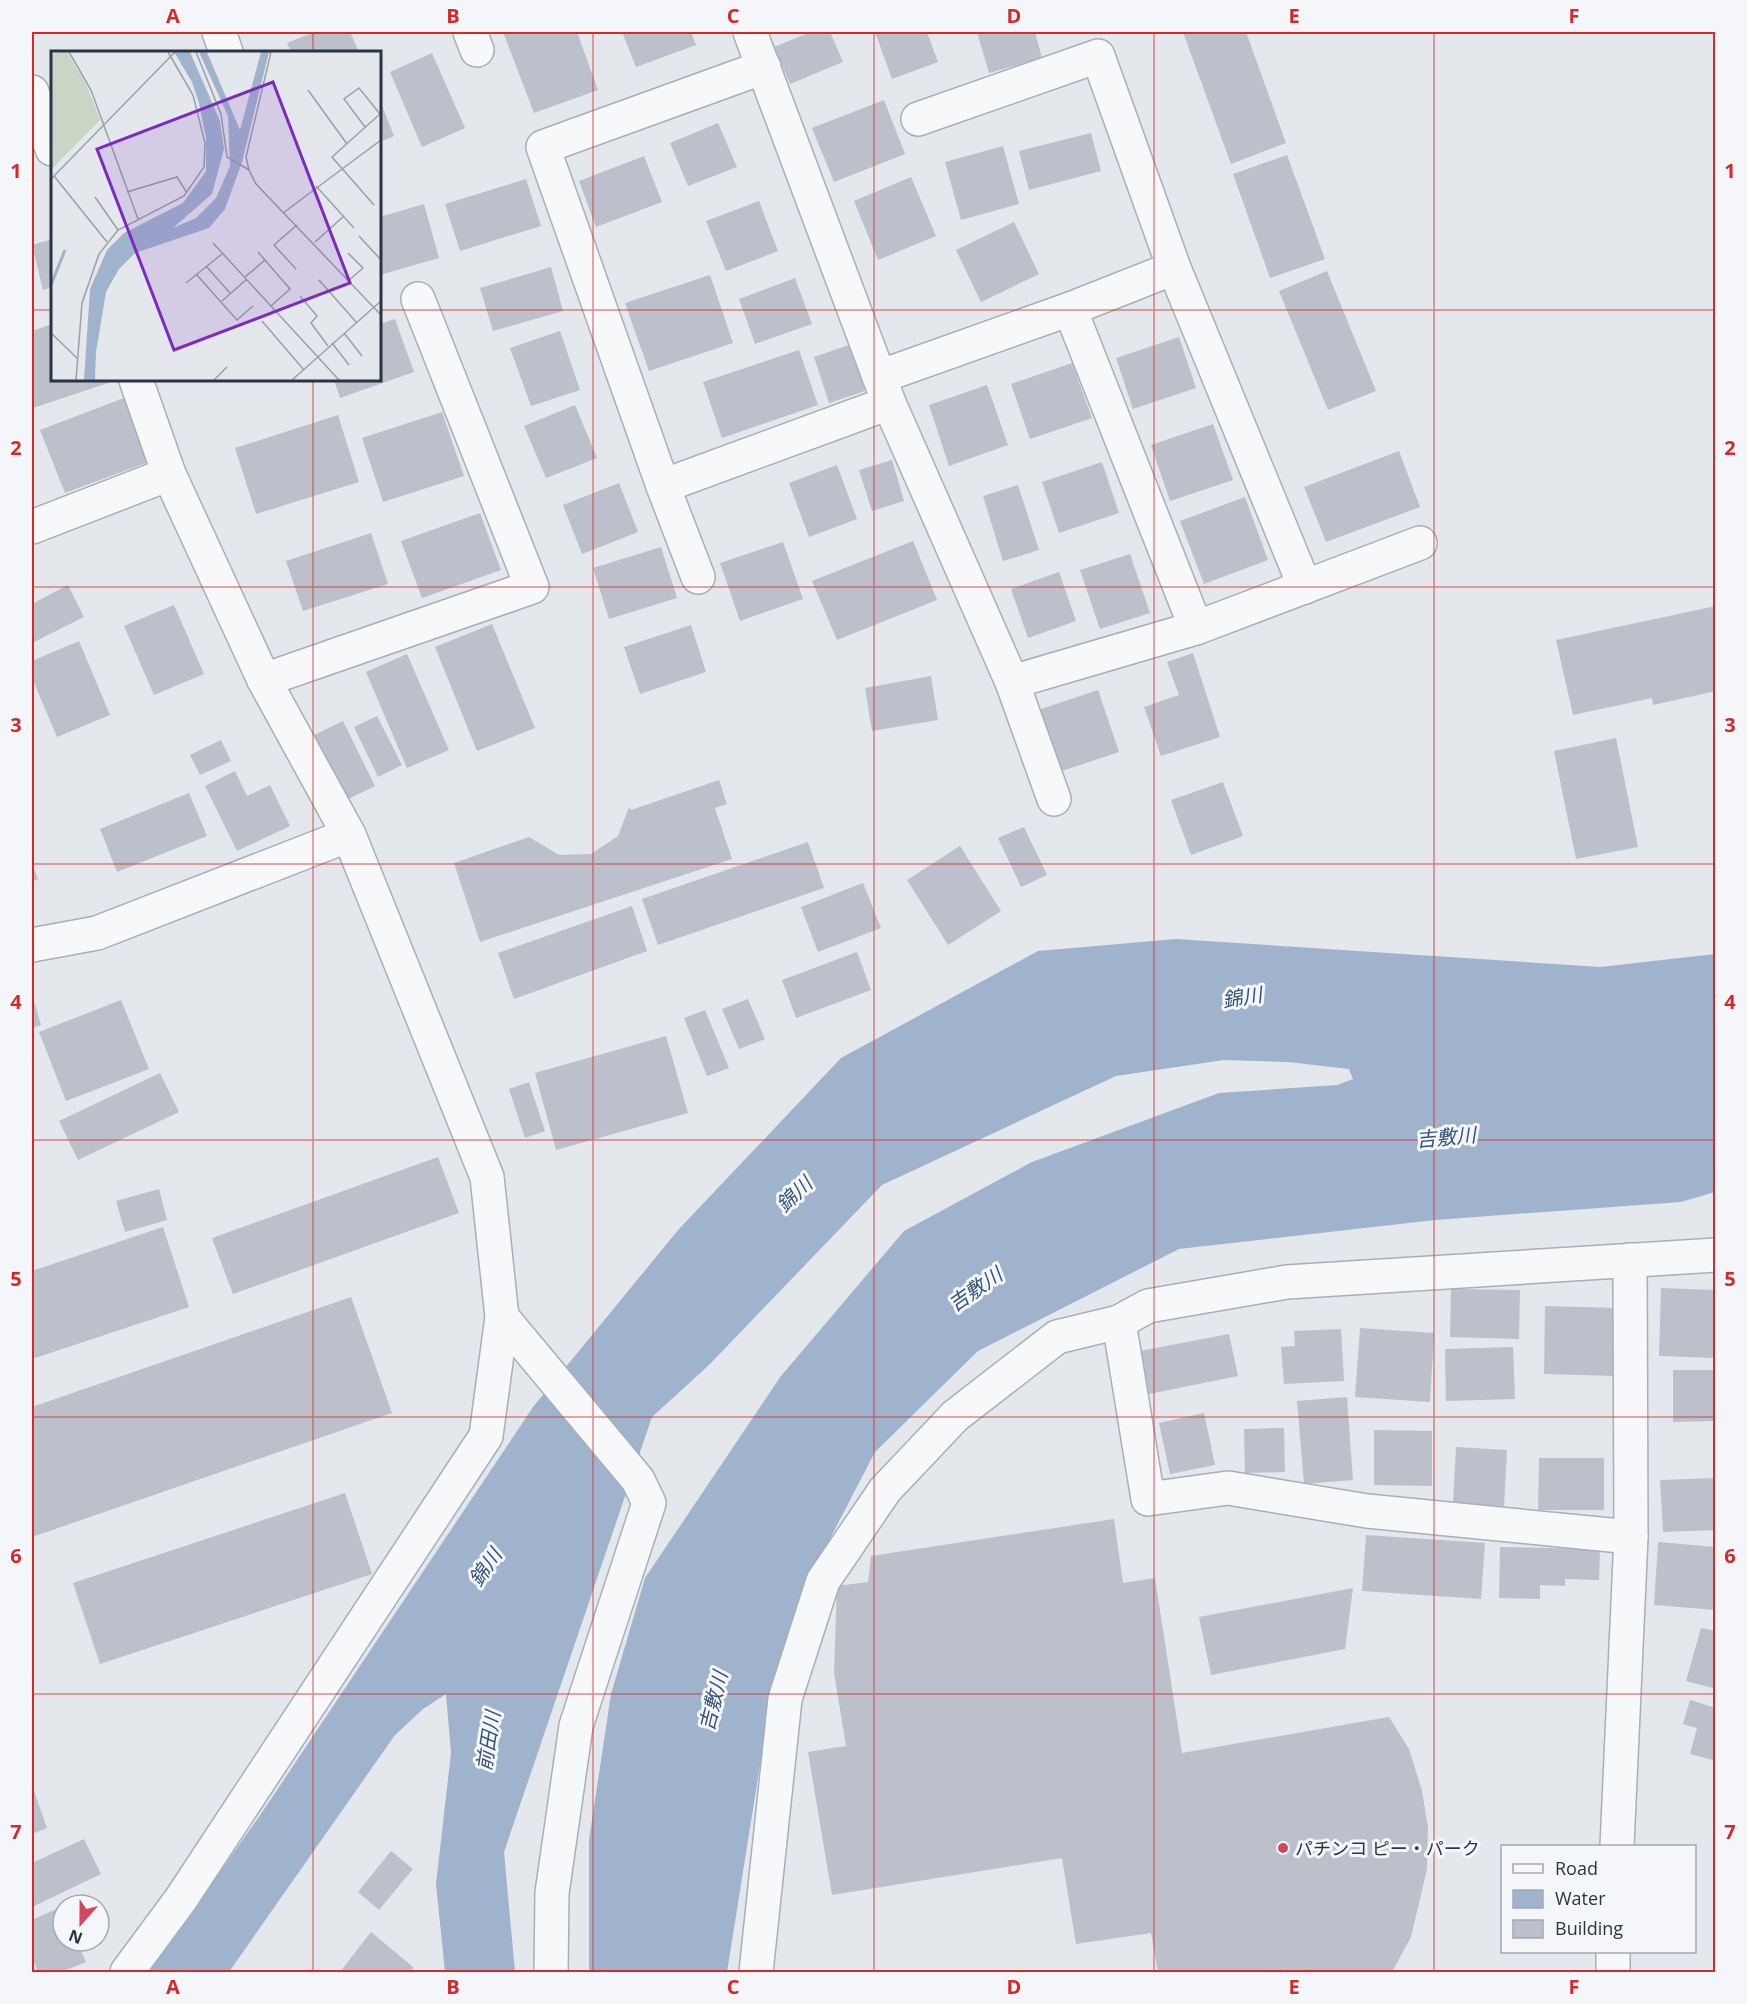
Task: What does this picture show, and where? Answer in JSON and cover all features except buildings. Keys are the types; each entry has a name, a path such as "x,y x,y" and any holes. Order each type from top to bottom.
{"street":[{"path":"219,32 226,51"},
{"path":"750,32 884,390 1012,682 1054,799"},
{"path":"918,119 1098,56 1174,268 1305,587"},
{"path":"698,577 663,486 543,147 764,67"},
{"path":"32,92 51,146"},
{"path":"663,486 1070,309 1174,268"},
{"path":"264,680 532,587 418,299"},
{"path":"1070,309 1196,628"},
{"path":"128,1972 187,1889 486,1436 502,1317 487,1177 349,835 264,680 170,474 136,381"},
{"path":"32,527 170,474"},
{"path":"1012,682 1196,628 1420,543"},
{"path":"32,945 97,933 349,835"},
{"path":"756,1972 785,1699 823,1581 885,1490 956,1416 1057,1337 1119,1322 1148,1306 1287,1282 1716,1255"},
{"path":"1617,1845 1631,1537 1630,1260"},
{"path":"502,1317 543,1370 638,1480 649,1503 576,1726 552,1893 551,1972"},
{"path":"1119,1322 1148,1499 1228,1488 1367,1511 1631,1537"},
{"path":"1613,1953 1613,1972"}],"water":[{"path":"1176,939 1600,967 1715,954 1715,1192 1681,1202 1435,1220 1179,1249 978,1351 875,1452 820,1558 764,1740 727,1972 589,1972 589,1840 611,1694 645,1578 781,1376 904,1231 1032,1162 1219,1093 1337,1085 1353,1079 1349,1069 1288,1062 1224,1060 1116,1076 882,1185 709,1365 652,1417 504,1852 515,1972 445,1972 436,1884 451,1753 446,1694 423,1709 395,1735 229,1972 149,1972 263,1811 533,1407 679,1229 841,1058 1038,951"}],"place":[{"name":"パチンコ ピー・パーク","path":"1283,1848"}],"water label":[{"name":"錦川","path":"1242,997"},
{"name":"吉敷川","path":"1446,1137"},
{"name":"錦川","path":"794,1194"},
{"name":"吉敷川","path":"975,1289"},
{"name":"錦川","path":"485,1567"},
{"name":"吉敷川","path":"713,1701"},
{"name":"前田川","path":"488,1741"}]}
